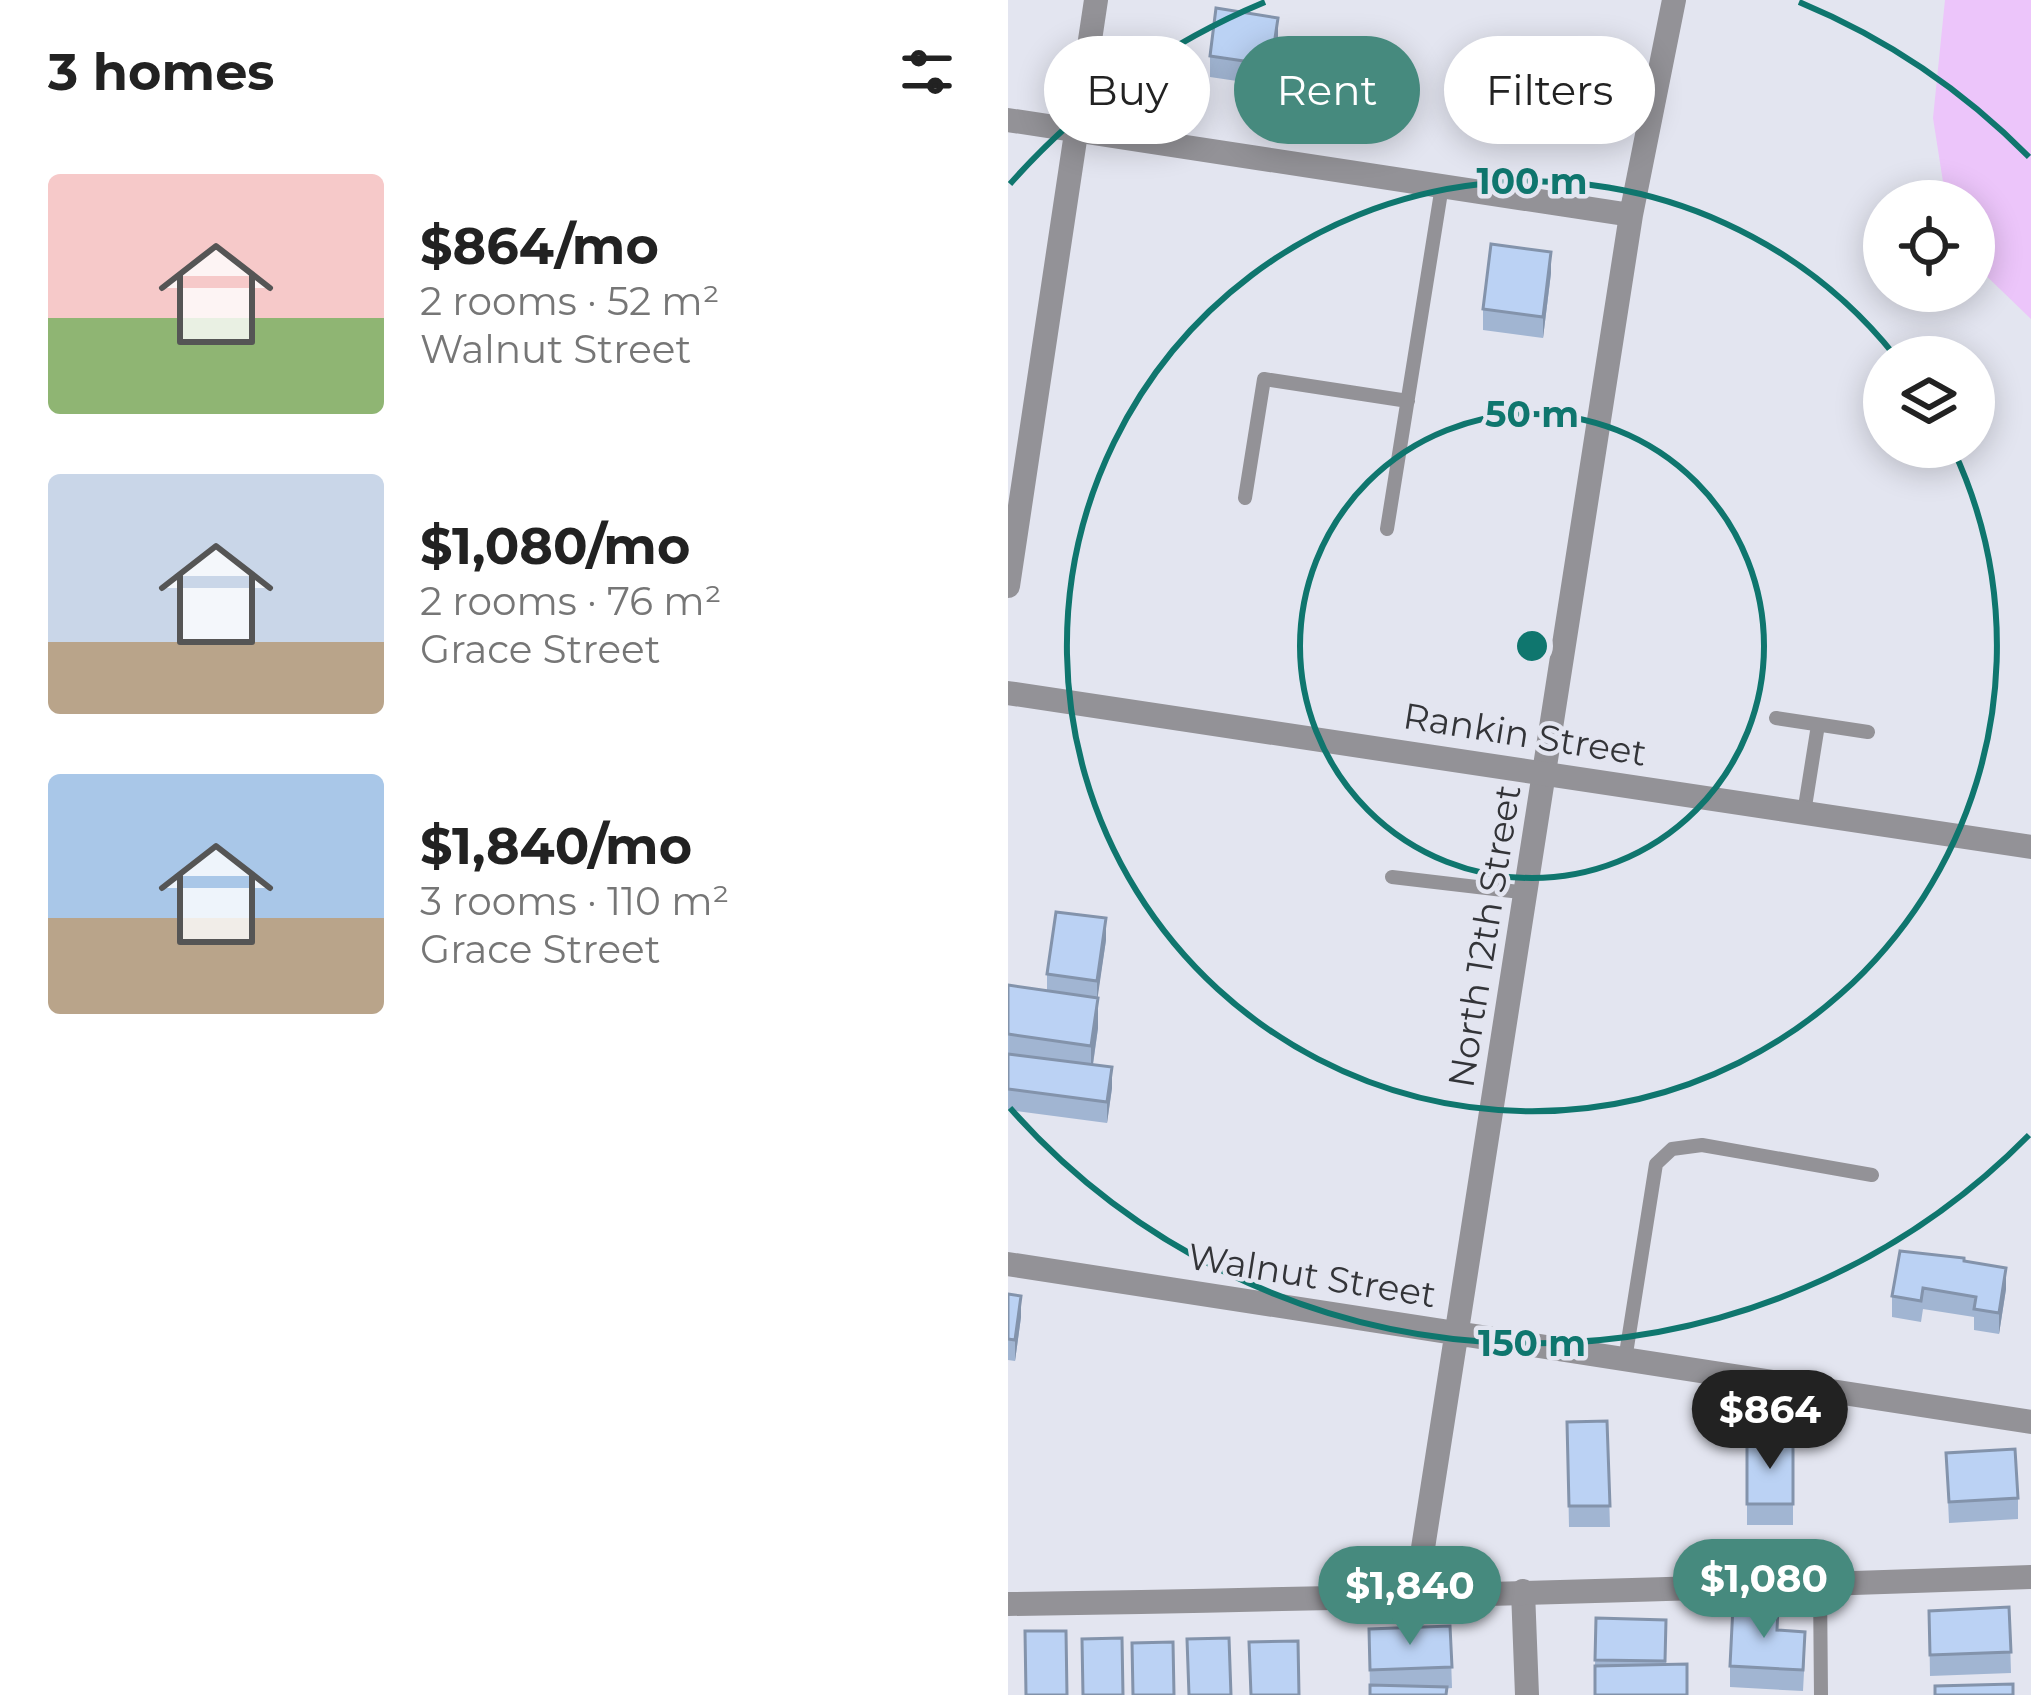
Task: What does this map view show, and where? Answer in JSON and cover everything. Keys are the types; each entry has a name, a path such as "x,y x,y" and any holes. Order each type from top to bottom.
{"street":[{"path":"1090,36 1096,0"},
{"name":"North 12th Street","path":"1424,1598 1423,1548 1631,214 1674,0"},
{"path":"1008,120 1044,125"},
{"path":"1008,586 1074,144"},
{"path":"1168,144 1631,214"},
{"name":"Rankin Street","path":"1008,693 2031,847"},
{"name":"Walnut Street","path":"1008,1264 2031,1422"},
{"path":"1008,1604 1424,1598 2031,1577"},
{"path":"1523,1591 1527,1695"}],"lane":[{"path":"1388,529 1442,186"},
{"path":"1245,498 1264,379 1408,401"},
{"path":"1776,718 1868,732"},
{"path":"1804,813 1818,725"},
{"path":"1392,877 1528,892"},
{"path":"1624,1360 1656,1164 1672,1149 1702,1144 1872,1175"},
{"path":"1820,1585 1821,1695"}],"shaded area":[{"path":"1945,0 2031,0 2031,319 1995,284 1995,180 1943,180 1933,118"}],"building":[{"path":"1216,8 1278,18 1275,36 1234,36 1234,60 1210,56"},
{"path":"1491,244 1551,252 1543,317 1483,309"},
{"path":"1056,912 1106,918 1097,981 1047,974"},
{"path":"1008,985 1098,998 1091,1046 1008,1034"},
{"path":"1008,1054 1112,1067 1107,1102 1008,1089"},
{"path":"1900,1251 2006,1268 1999,1313 1974,1309 1976,1297 1923,1288 1921,1301 1892,1296"},
{"path":"1008,1294 1021,1296 1015,1340 1008,1339"},
{"path":"1607,1421 1610,1506 1569,1506 1567,1422"},
{"path":"1747,1440 1793,1440 1793,1504 1747,1504"},
{"path":"2015,1449 2018,1498 1949,1502 1946,1453"},
{"path":"1733,1606 1778,1608 1777,1630 1805,1632 1803,1670 1730,1666"},
{"path":"2009,1607 2011,1652 1930,1655 1929,1611"},
{"path":"1596,1618 1666,1620 1665,1661 1595,1660"},
{"path":"1450,1626 1452,1667 1370,1670 1369,1629"},
{"path":"1025,1631 1066,1631 1067,1695 1026,1695"},
{"path":"1122,1638 1123,1695 1083,1695 1082,1639"},
{"path":"1229,1638 1231,1695 1189,1695 1187,1639"},
{"path":"1298,1641 1299,1695 1251,1695 1249,1642"},
{"path":"1173,1642 1174,1695 1133,1695 1132,1643"},
{"path":"1687,1664 1687,1695 1595,1695 1595,1666"},
{"path":"2013,1684 2013,1695 1935,1695 1935,1686"},
{"path":"1370,1685 1447,1687 1446,1695 1370,1695"}]}
